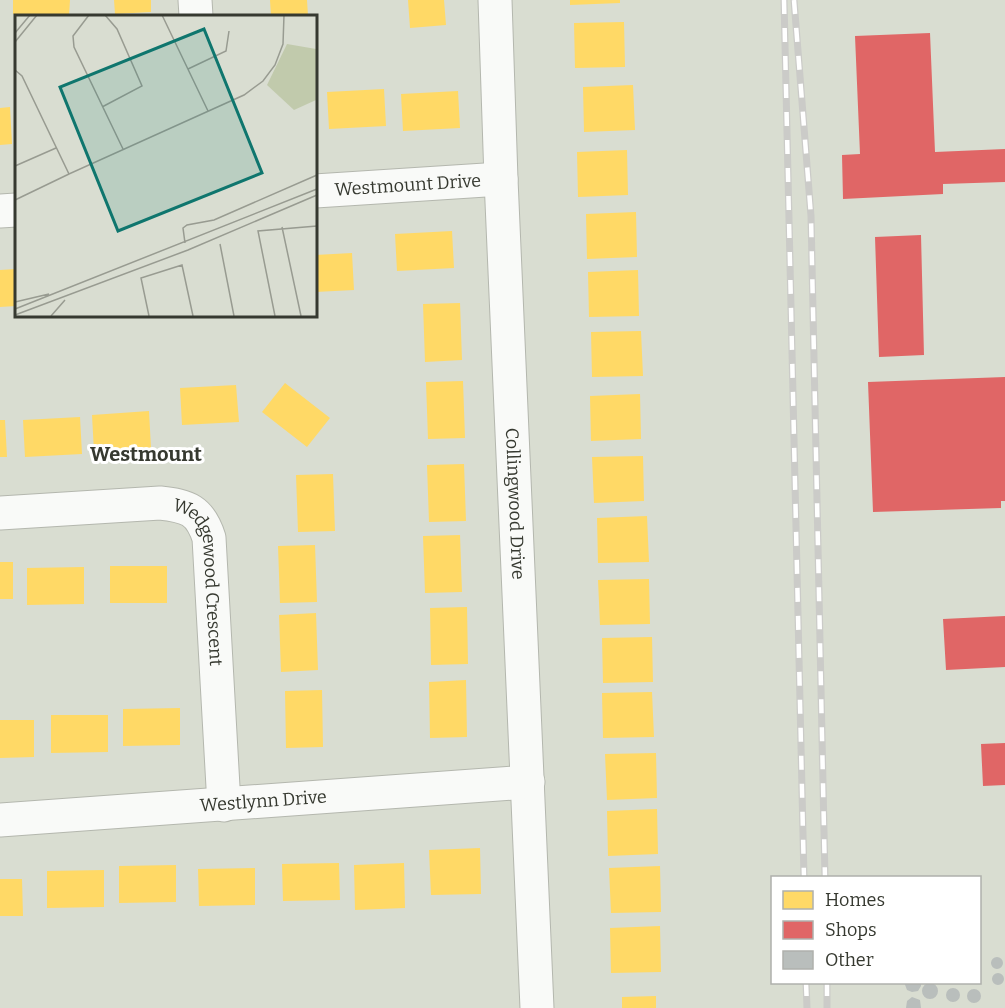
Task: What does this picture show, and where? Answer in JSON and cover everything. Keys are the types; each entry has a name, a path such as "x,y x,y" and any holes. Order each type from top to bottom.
{"street":[{"path":"195,0 196,15"},
{"name":"Collingwood Drive","path":"495,0 537,1008"},
{"name":"Westmount Drive","path":"316,191 501,179"},
{"path":"0,212 15,210"},
{"name":"Wedgewood Crescent","path":"0,513 160,503 179,505 194,511 204,523 209,538 224,805"},
{"name":"Westlynn Drive","path":"0,820 528,782"}],"building: Homes":[{"path":"13,0 70,0 69,15 13,14"},
{"path":"114,0 151,0 151,12 115,14"},
{"path":"270,0 307,0 308,15 271,15"},
{"path":"408,0 444,0 446,25 410,28"},
{"path":"570,0 620,0 620,3 570,5"},
{"path":"624,22 625,67 575,68 574,23"},
{"path":"633,85 635,130 584,132 583,87"},
{"path":"384,89 386,126 329,129 327,92"},
{"path":"458,91 460,128 403,131 401,94"},
{"path":"10,107 12,144 0,145 0,108"},
{"path":"627,150 628,195 578,197 577,152"},
{"path":"636,212 637,257 587,259 586,214"},
{"path":"452,231 454,268 397,271 395,234"},
{"path":"352,253 354,290 316,292 316,255"},
{"path":"15,269 15,306 0,307 0,270"},
{"path":"638,270 639,316 589,317 588,272"},
{"path":"460,303 462,360 425,362 423,304"},
{"path":"641,331 643,376 592,377 591,332"},
{"path":"463,381 465,438 428,439 426,382"},
{"path":"285,383 330,418 307,447 262,412"},
{"path":"236,385 239,422 182,425 180,388"},
{"path":"640,394 641,439 591,441 590,396"},
{"path":"149,411 151,448 94,452 92,415"},
{"path":"80,417 82,454 25,457 23,420"},
{"path":"0,420 5,420 7,457 0,457"},
{"path":"643,456 644,501 594,503 592,457"},
{"path":"464,464 466,521 429,522 427,465"},
{"path":"333,474 335,531 298,532 296,475"},
{"path":"647,516 649,562 598,563 597,518"},
{"path":"460,535 462,592 425,593 423,536"},
{"path":"315,545 317,602 280,603 278,546"},
{"path":"0,562 13,562 13,599 0,599"},
{"path":"110,566 167,566 167,603 110,603"},
{"path":"84,567 84,604 27,605 27,568"},
{"path":"649,579 650,624 600,625 598,580"},
{"path":"467,607 468,664 431,665 430,608"},
{"path":"316,613 318,670 281,672 279,615"},
{"path":"652,637 653,682 603,683 602,638"},
{"path":"466,680 467,737 430,738 429,682"},
{"path":"322,690 323,747 286,748 285,691"},
{"path":"652,692 654,737 603,738 602,693"},
{"path":"180,708 180,745 123,746 123,709"},
{"path":"51,715 108,715 108,752 51,753"},
{"path":"0,720 34,720 34,757 0,758"},
{"path":"656,753 657,798 607,800 605,754"},
{"path":"657,809 658,854 608,856 607,811"},
{"path":"480,848 481,894 431,895 429,850"},
{"path":"339,863 340,900 283,901 282,864"},
{"path":"404,863 405,908 355,910 354,865"},
{"path":"176,865 176,902 119,903 119,866"},
{"path":"660,866 661,912 611,913 609,868"},
{"path":"255,868 255,905 199,906 198,869"},
{"path":"104,870 104,907 47,908 47,871"},
{"path":"0,879 22,879 23,916 0,916"},
{"path":"660,926 661,972 611,973 610,928"},
{"path":"656,996 656,1008 622,1008 622,997"}],"building: Shops":[{"path":"930,33 935,152 1005,149 1005,182 943,184 943,194 843,199 842,155 860,154 855,36"},
{"path":"921,235 924,355 879,357 875,237"},
{"path":"1005,377 1005,501 1001,501 1001,508 873,512 868,382"},
{"path":"1005,616 1005,667 946,670 943,619"},
{"path":"1005,743 1005,785 983,786 981,744"}],"building: Other":[{"path":"999,957 1003,963 999,969 995,969 991,961"},
{"path":"998,973 1004,979 998,985 992,979"},
{"path":"905,984 921,984 918,991 907,990"},
{"path":"933,984 937,988 936,997 930,999 924,997 922,991 924,985"},
{"path":"950,988 956,988 960,995 956,1002 950,1002 946,998 946,992"},
{"path":"971,989 977,989 981,996 977,1003 971,1003 967,999 967,993"},
{"path":"912,997 920,1000 921,1008 906,1008 907,1001"}],"railway":[{"path":"784,0 804,876"},
{"path":"794,0 811,216 825,876"},
{"path":"806,984 807,1008"},
{"path":"827,984 827,1008"}],"district":[{"name":"Westmount","path":"146,454"}]}
